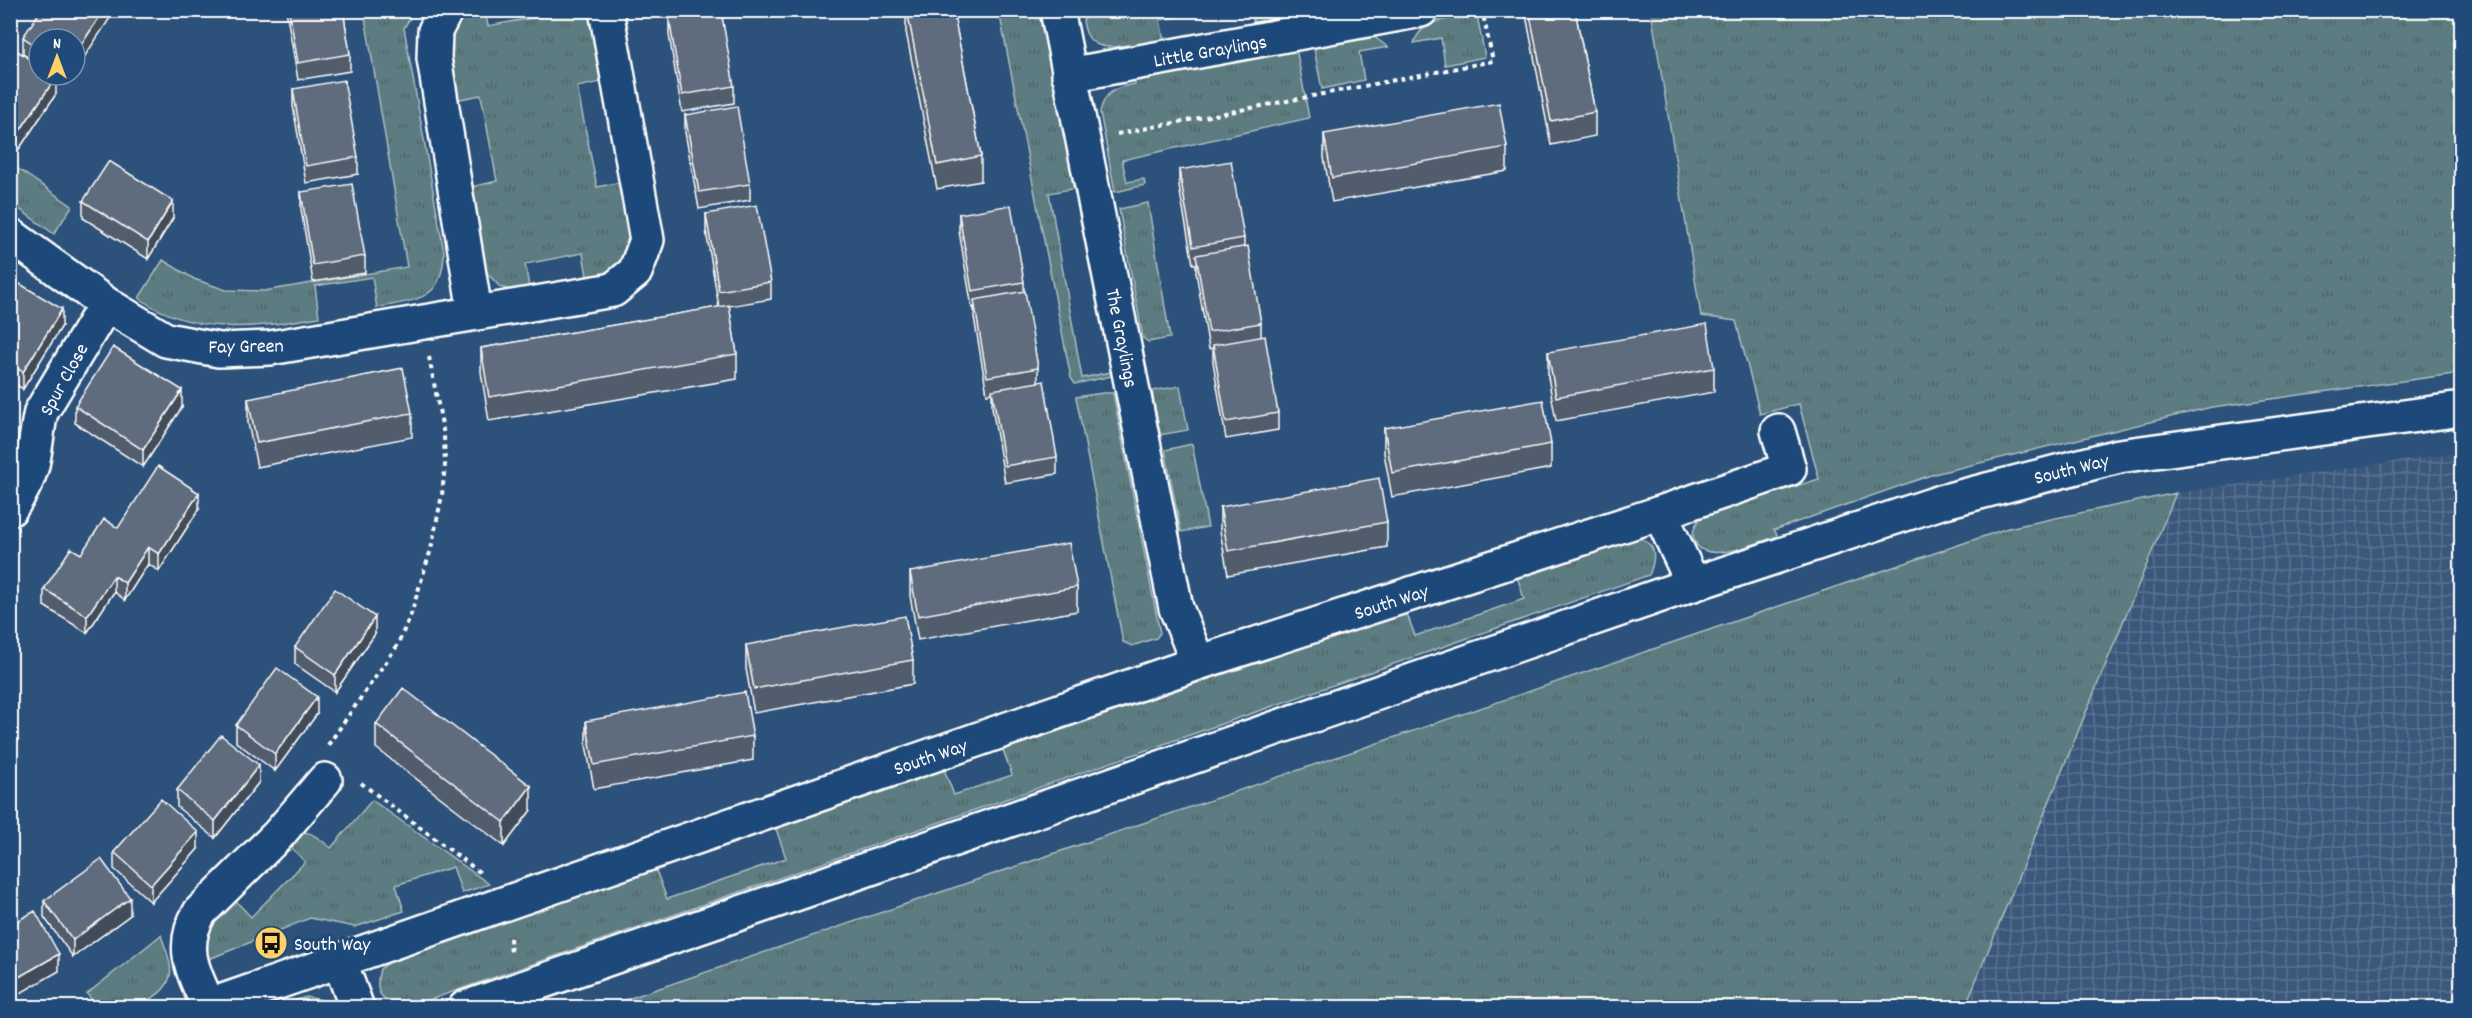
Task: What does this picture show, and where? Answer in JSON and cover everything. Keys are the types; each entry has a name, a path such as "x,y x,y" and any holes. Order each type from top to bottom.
{"street":[{"path":"446,10 435,31 435,58 475,312"},
{"name":"Fay Green","path":"10,235 106,304 166,340 219,350 270,348 475,312 614,291 635,272 643,257 647,240 646,222 606,10"},
{"name":"The Graylings","path":"1057,10 1176,608 1198,663"},
{"name":"Little Graylings","path":"1069,75 1421,10"},
{"name":"Spur Close","path":"14,495 32,465 41,412 106,304"},
{"name":"South Way","path":"465,1008 1693,584 1941,502 2119,456 2462,409"},
{"name":"South Way","path":"206,1007 1198,663 1790,469 1778,431"},
{"path":"1660,513 1693,584"},
{"path":"206,1007 190,960 191,926 200,912 278,835 334,771"},
{"path":"339,960 357,1008"}],"path":[{"path":"1113,134 1493,61 1482,10"},
{"path":"428,351 444,435 445,465 442,495 430,549 411,614 334,771 490,880"},
{"path":"510,934 512,967"}],"shaded area":[{"path":"2461,452 2461,1007 1965,1007 2176,493"}],"green space":[{"path":"364,11 414,11 404,28 444,252 443,268 433,289 416,299 377,308 372,277 315,286 319,317 249,326 204,324 182,319 139,298 163,260 194,279 226,290 264,291 407,267"},
{"path":"458,11 485,11 488,26 559,13 559,11 591,11 606,81 577,87 597,187 626,181 631,228 630,242 625,254 618,265 605,274 588,282 583,253 525,264 530,292 517,292 500,287 485,271 467,188 497,181 481,95 450,101 448,22"},
{"path":"999,11 1041,11 1077,188 1049,193 1082,378 1111,372 1112,376 1075,384 1071,378"},
{"path":"1086,11 1212,11 1160,20 1165,45 1129,53 1127,45 1110,47 1092,41 1083,20 1087,17"},
{"path":"1251,11 1290,11 1292,22 1255,28"},
{"path":"1651,11 2461,11 2461,373 2212,407 1934,474 1774,530 1778,536 1736,550 1713,552 1703,550 1693,537 1695,526 1702,515 1819,479 1799,404 1760,414 1736,321 1701,316"},
{"path":"1477,15 1485,57 1445,65 1441,38 1414,43 1418,34 1431,24"},
{"path":"1370,34 1388,47 1359,52 1364,80 1322,89 1314,49 1318,40"},
{"path":"1290,45 1297,53 1309,118 1122,160 1127,182 1144,179 1145,185 1115,192 1100,112 1108,95 1122,87 1135,84 1135,76"},
{"path":"11,164 72,206 54,234 11,203"},
{"path":"1148,203 1170,338 1148,342 1143,338 1119,209"},
{"path":"1180,386 1188,430 1160,435 1152,391"},
{"path":"1113,393 1160,633 1156,638 1132,646 1123,642 1076,397"},
{"path":"1192,444 1208,527 1181,532 1165,450"},
{"path":"2176,493 1965,1007 611,1007 610,1005 2008,528"},
{"path":"1629,534 1644,540 1652,548 1654,559 1649,575 412,1006 388,1001 380,993 378,979 380,969 396,958 655,868 667,899 786,858 775,826 944,769 954,795 1012,775 1003,750 1406,611 1415,636 1524,599 1516,573"},
{"path":"372,800 489,884 462,893 453,867 396,885 404,911 355,927 310,918 204,961 205,930 233,898 251,917 305,862 287,843 293,837 309,833 331,848"},
{"path":"161,935 171,971 166,986 150,999 140,1003 118,1007 97,1007 87,994"},
{"path":"306,997 322,1000 326,1007 274,1007"}],"building":[{"path":"41,10 104,10 87,36 87,27 30,27"},
{"path":"289,10 343,10 350,54 298,63"},
{"path":"721,10 734,86 682,95 669,18"},
{"path":"907,10 953,10 981,156 937,165"},
{"path":"1529,10 1575,10 1595,112 1551,121"},
{"path":"13,48 27,57 27,87 49,87 13,141 10,140 10,51"},
{"path":"344,80 358,157 306,166 293,89"},
{"path":"1499,103 1507,147 1332,178 1324,134"},
{"path":"737,106 750,184 699,192 685,115"},
{"path":"109,161 173,201 148,242 83,201"},
{"path":"1231,161 1244,238 1193,247 1179,170"},
{"path":"352,184 365,256 313,265 301,192"},
{"path":"757,205 771,282 719,291 706,214"},
{"path":"1011,205 1024,282 972,291 959,214"},
{"path":"1248,246 1261,323 1209,332 1196,255"},
{"path":"10,278 62,309 23,372 10,364"},
{"path":"1025,291 1038,368 987,377 974,300"},
{"path":"729,305 737,354 489,397 481,348"},
{"path":"1707,324 1714,368 1556,397 1548,352"},
{"path":"1265,336 1278,413 1226,422 1213,345"},
{"path":"113,347 182,390 143,450 75,406"},
{"path":"403,368 412,413 257,443 248,399"},
{"path":"1044,381 1057,457 1005,466 992,390"},
{"path":"1543,400 1551,444 1392,473 1384,428"},
{"path":"158,466 199,493 159,554 148,547 125,583 114,576 87,616 44,589 71,548 81,554 104,519 118,528"},
{"path":"1379,478 1387,522 1228,551 1220,507"},
{"path":"1069,543 1077,587 918,616 910,572"},
{"path":"335,589 375,617 335,675 295,647"},
{"path":"905,616 913,660 754,689 746,645"},
{"path":"277,668 317,697 275,754 236,725"},
{"path":"403,688 531,786 504,822 376,724"},
{"path":"745,692 753,736 594,765 586,721"},
{"path":"221,735 259,765 215,821 177,790"},
{"path":"161,799 198,832 151,885 114,852"},
{"path":"101,859 130,898 73,940 44,901"},
{"path":"35,911 59,954 10,982 10,925"}],"place":[{"name":"South Way","path":"271,943"}]}
